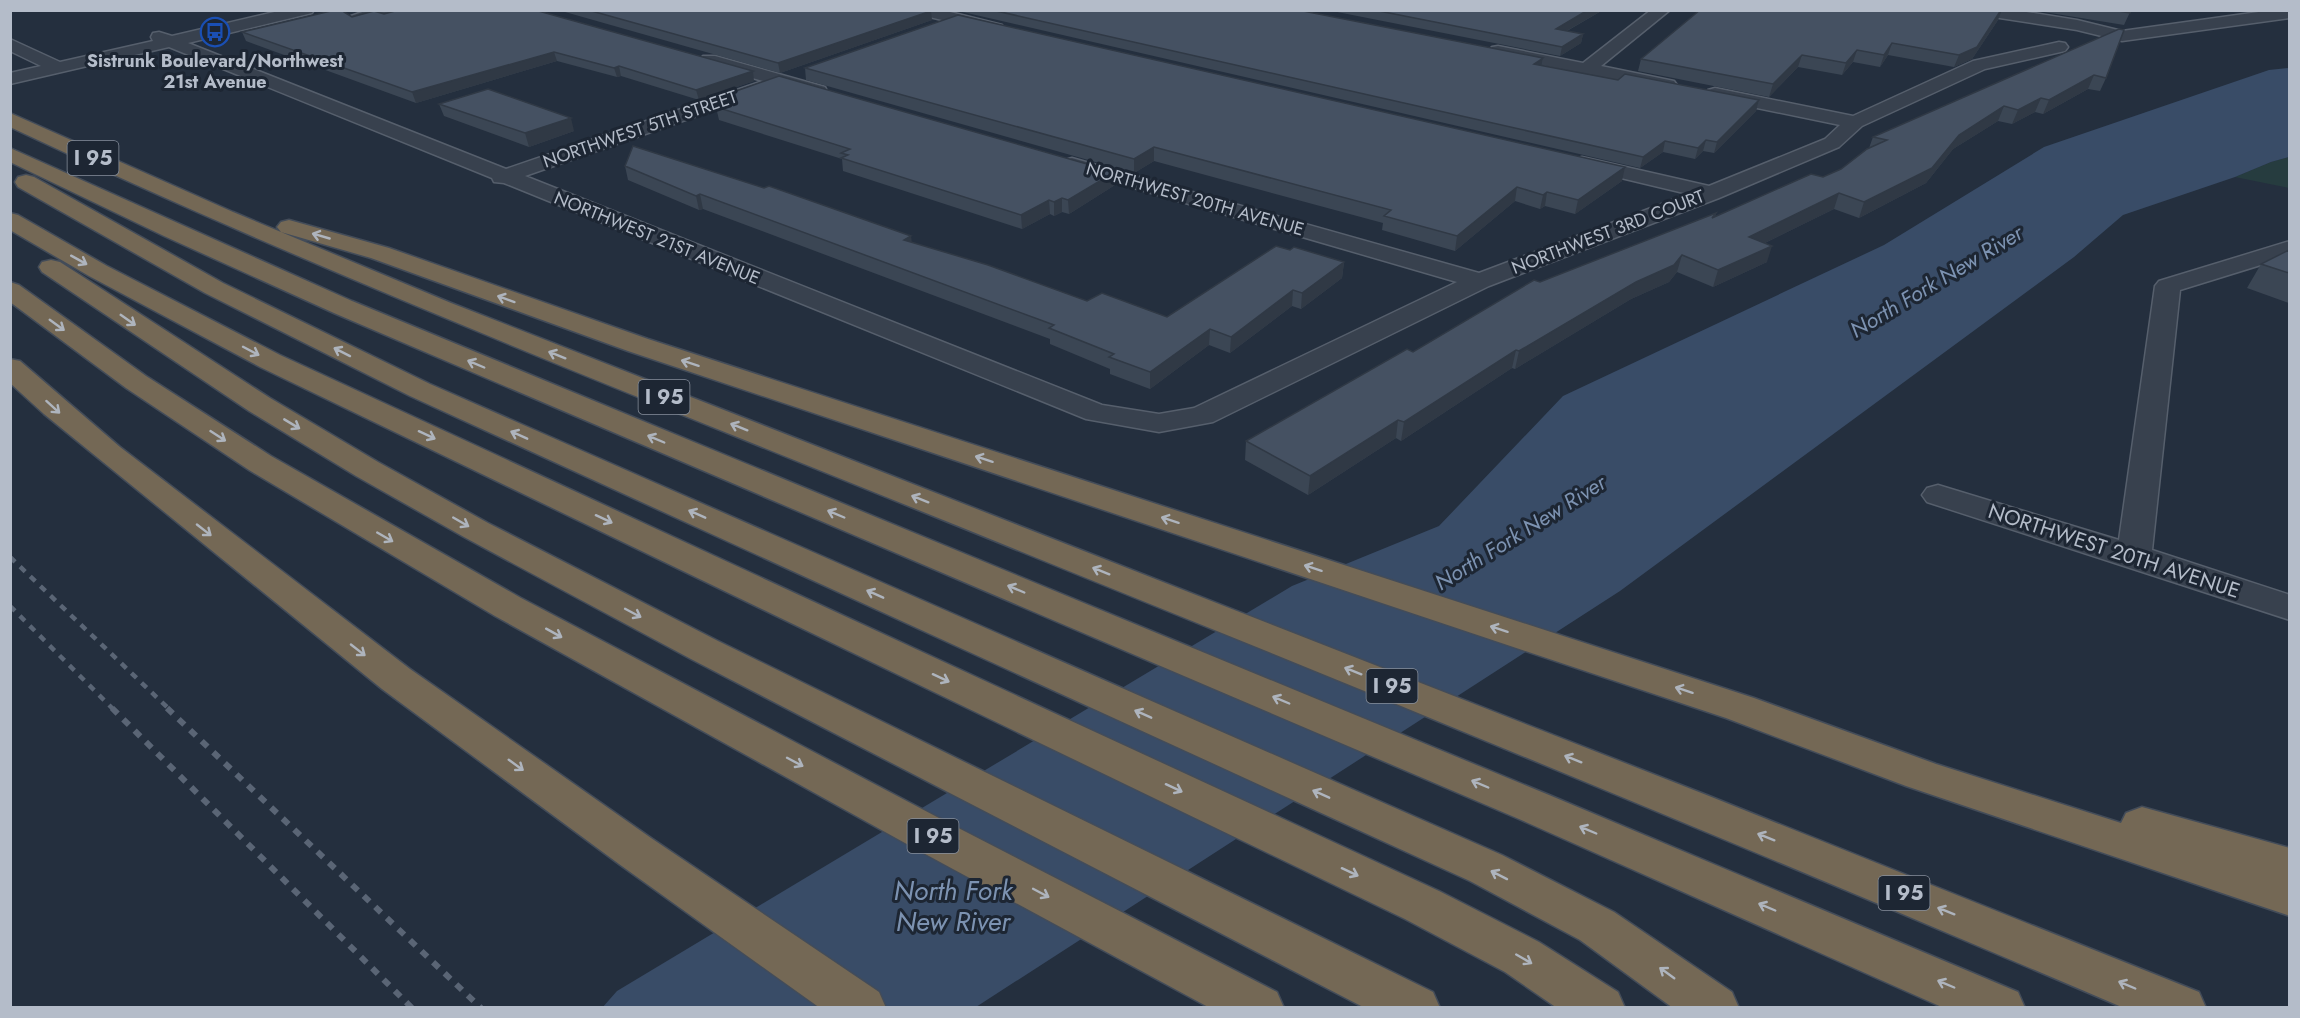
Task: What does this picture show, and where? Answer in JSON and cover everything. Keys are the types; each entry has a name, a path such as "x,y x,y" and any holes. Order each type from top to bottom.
{"highway":[{"name":"I 95","path":"10,119 273,239 459,316 1628,781 2181,1008"},
{"path":"10,154 292,285 1534,807 2000,1008"},
{"path":"10,172 64,206 214,288 361,362 476,416 1505,878 1596,926 1714,1008"},
{"path":"176,195 380,253 638,345 1740,708 2289,867"},
{"path":"10,220 118,282 270,361 1432,910 1522,957 1600,1008"},
{"path":"10,238 142,330 319,440 483,534 819,708 1415,1008"},
{"name":"I 95","path":"10,290 136,382 260,463 508,608 1259,1008"},
{"path":"10,367 109,454 396,680 635,851 861,1008"},
{"path":"1740,708 1921,775 2289,897"}],"street":[{"path":"10,71 52,65 164,40 276,10"},
{"path":"357,19 387,10"},
{"path":"919,10 1015,32"},
{"path":"922,32 982,10"},
{"path":"1586,69 1662,10"},
{"path":"1980,10 2077,24 2122,36 2289,13"},
{"path":"164,40 309,17"},
{"path":"192,51 309,17"},
{"name":"NORTHWEST 21ST AVENUE","path":"164,40 1096,413 1159,423"},
{"path":"10,44 52,65"},
{"name":"NORTHWEST 3RD COURT","path":"1159,423 1202,416 1480,280 1711,193 1832,143 1855,122 1979,65 2059,47"},
{"path":"1482,48 1855,122"},
{"path":"688,55 839,97"},
{"path":"10,79 52,65"},
{"name":"NORTHWEST 5TH STREET","path":"502,177 815,69"},
{"path":"1558,158 1711,193"},
{"name":"NORTHWEST 20TH AVENUE","path":"1056,159 1480,280"},
{"path":"2134,556 2168,286 2289,248"},
{"name":"NORTHWEST 20TH AVENUE","path":"1938,495 2134,556 2289,608"}],"green space":[{"path":"2289,157 2289,188 2235,177 2271,162"}],"water":[{"name":"North Fork New River","path":"2289,68 2289,157 2123,215 2074,257 1620,591 976,1007 602,1008 617,991 1292,586 1439,526 1563,396 1884,245 2044,147 2269,70"}],"building":[{"path":"335,10 344,10 352,17 374,11 384,14 399,10 535,10 753,71 696,90 619,66 614,68 554,52 412,92 242,32"},
{"path":"588,10 928,10 931,11 778,63"},
{"path":"992,10 1298,10 1543,58 1534,64 1618,80 1625,74 1759,100 1717,142 1706,140 1698,148 1665,141 1643,157"},
{"path":"1374,10 1588,10 1556,29 1583,34 1562,47"},
{"path":"1700,10 2001,10 1977,47 1959,55 1892,43 1884,55 1857,50 1846,63 1802,55 1773,84 1641,59"},
{"path":"2112,10 2131,10 2130,13"},
{"path":"958,15 1625,167 1578,200 1547,192 1543,195 1517,187 1457,236 1384,216 1391,210 1154,147 1134,159 805,68"},
{"path":"2119,29 2124,30 2106,78 2094,75 2049,100 2041,98 2018,110 2004,106 1959,135 1932,168 1864,202 1839,193 1749,237 1772,246 1718,270 1682,255 1674,265 1636,282 1519,351 1516,350 1404,422 1398,420 1310,476 1246,441 1407,349 1413,352 1534,280 1540,282 1716,213 1712,218 1811,174 1823,177 1841,169 1867,149 1887,140 1873,137"},
{"path":"779,76 1115,172 1068,200 1062,198 1054,202 1049,200 1021,215 841,158 848,155 841,153 850,149 716,107 735,100 722,96"},
{"path":"488,89 571,118 525,133 439,104"},
{"path":"633,146 764,188 769,186 911,236 904,240 988,265 1087,301 1102,293 1167,317 1276,246 1290,250 1294,247 1344,262 1302,293 1293,290 1231,337 1210,329 1150,372 1109,357 1114,354 1049,328 1054,325 700,194 696,196 625,166"},
{"path":"2289,250 2289,273 2261,264"}],"railway":[{"path":"10,557 169,709"},
{"path":"10,606 412,1008"},
{"path":"167,708 481,1008"}],"place":[{"name":"Sistrunk Boulevard/Northwest 21st Avenue","path":"215,32"}]}
